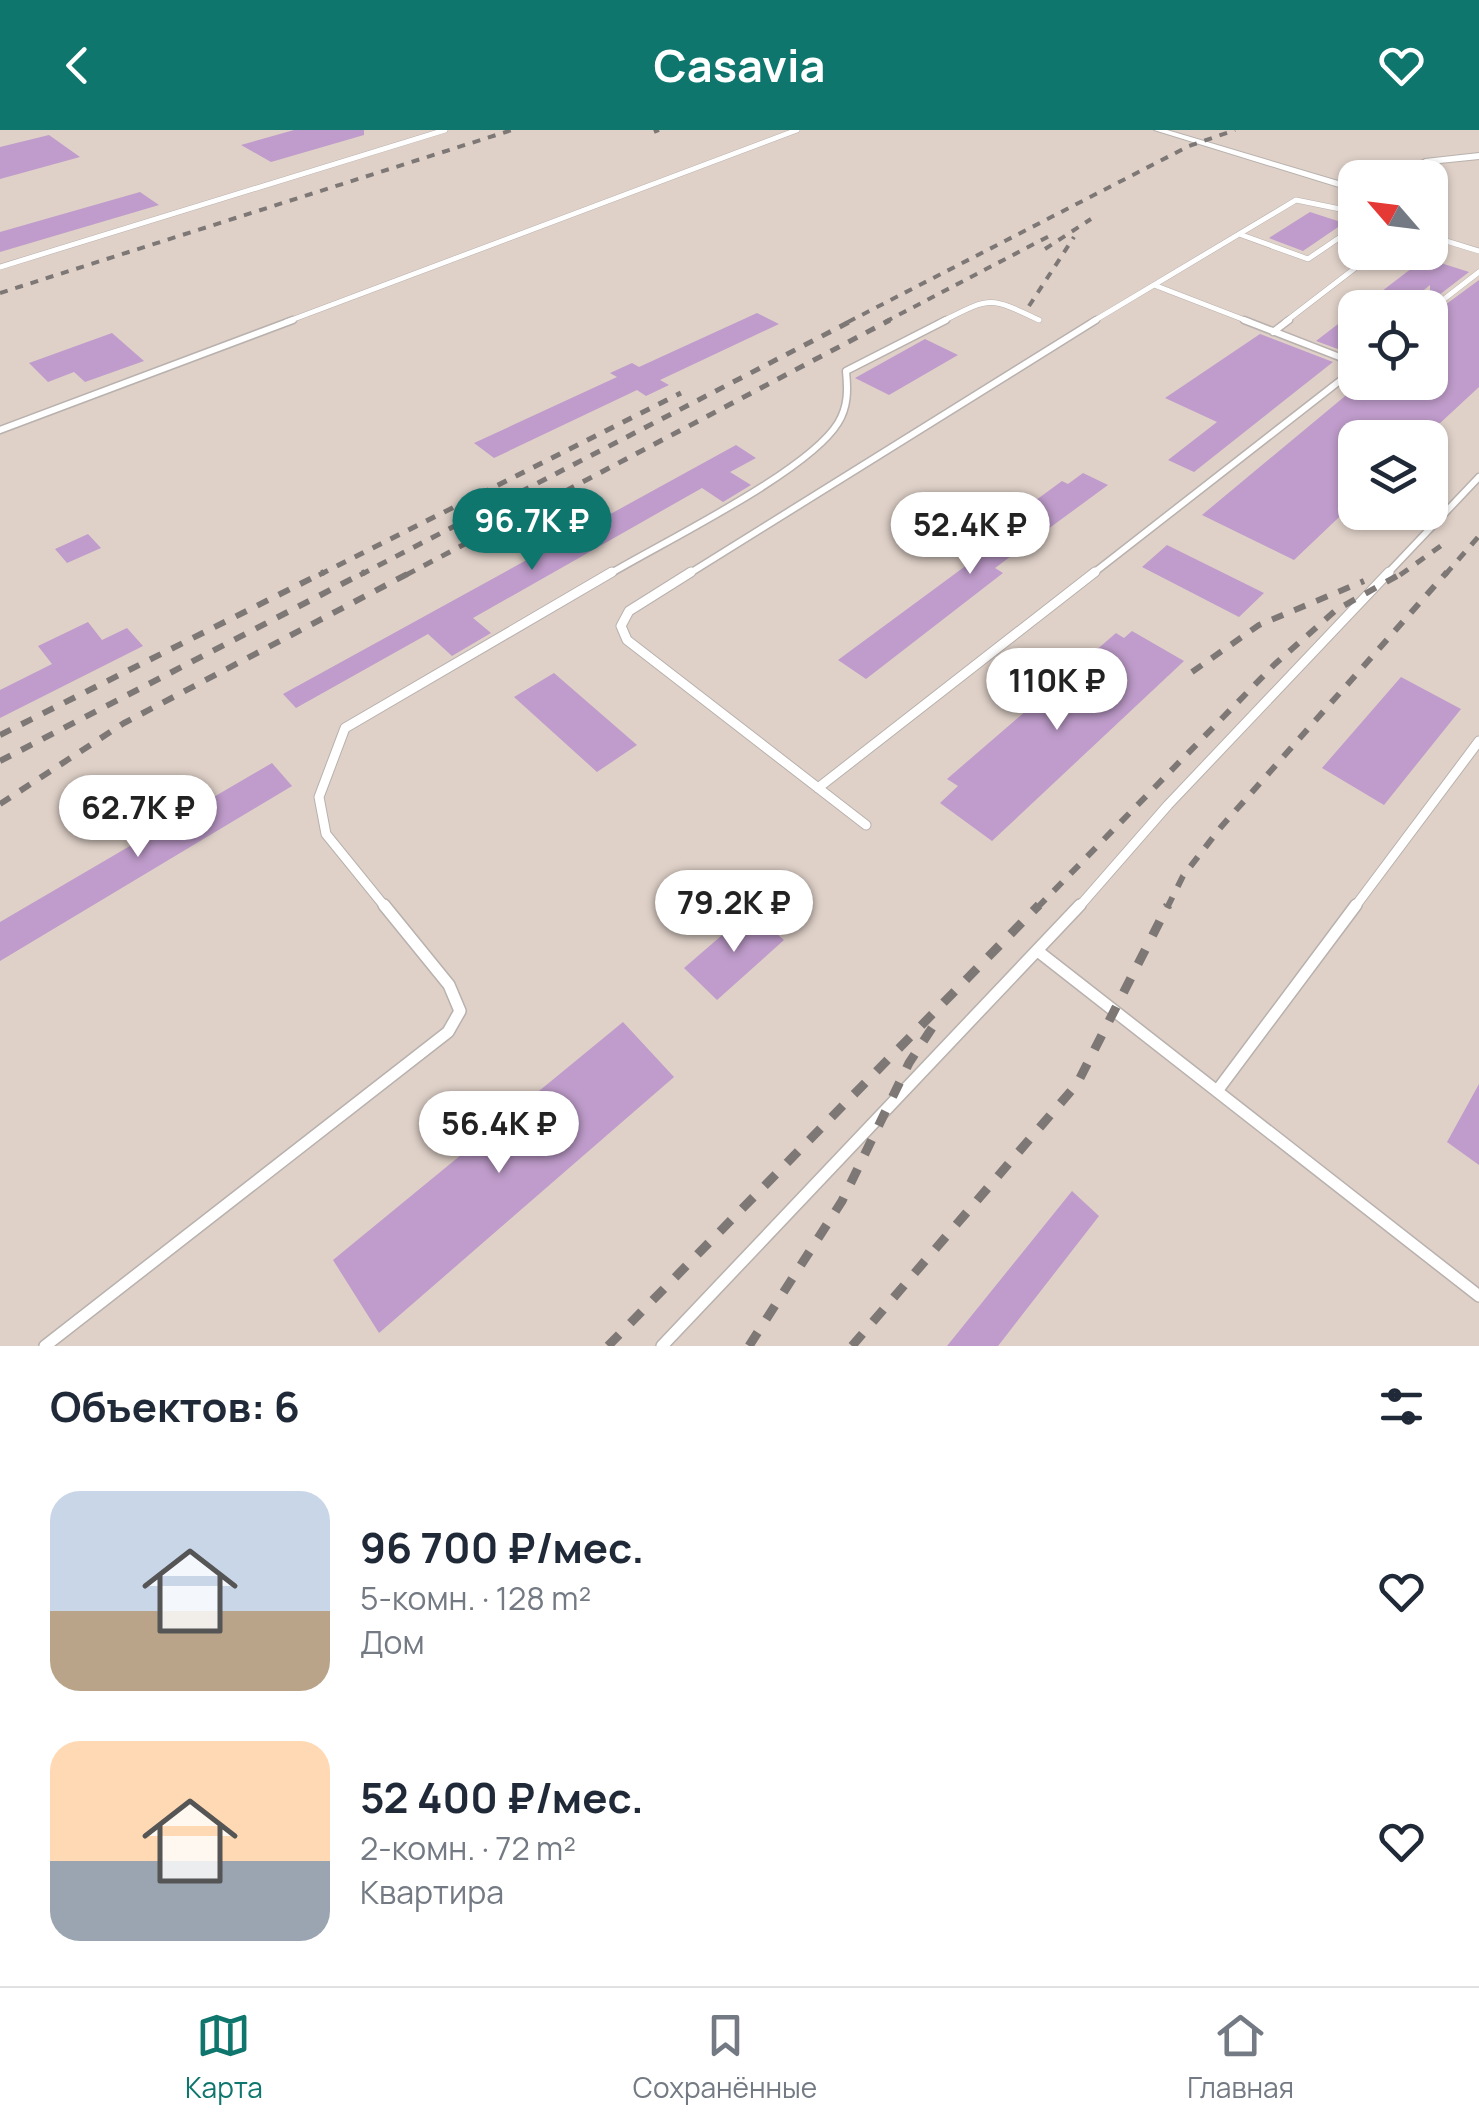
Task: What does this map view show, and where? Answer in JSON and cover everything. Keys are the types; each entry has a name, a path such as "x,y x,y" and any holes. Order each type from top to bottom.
{"street":[{"path":"1158,130 1338,184"},
{"path":"1438,160 1479,156"}],"lane":[{"path":"0,268 446,130"},
{"path":"0,430 797,130"},
{"path":"866,825 627,640 621,626 629,611 1296,200 1338,207"},
{"path":"1239,234 1308,259 1338,239"},
{"path":"1448,242 1479,252"},
{"path":"1273,332 1353,270"},
{"path":"1448,296 1479,272"},
{"path":"1154,285 1338,359"},
{"path":"45,1346 448,1032 460,1011 449,985 326,834 319,797 345,728 810,456 835,429 851,400 846,371 984,300 1001,302 1040,320"},
{"path":"818,788 1338,379"},
{"path":"662,1346 1038,952 1168,806 1479,477"},
{"path":"1217,1091 1479,741"},
{"path":"1038,952 1479,1296"}],"shaded area":[{"path":"0,130 1479,130 1479,1346 0,1346"}],"building":[{"path":"294,130 364,130 364,135 271,162 241,145"},
{"path":"49,135 80,157 0,179 0,147"},
{"path":"140,192 159,205 0,252 0,232"},
{"path":"1310,212 1338,221 1338,227 1303,251 1269,238"},
{"path":"1448,265 1469,272 1446,290 1430,290 1430,285 1424,290 1383,290 1409,270 1448,270"},
{"path":"1479,280 1479,387 1443,420 1338,420 1338,518 1294,560 1202,515 1340,400 1448,400 1448,303"},
{"path":"757,313 779,324 660,380 669,385 646,396 637,390 494,458 474,443 617,377 610,373 632,363 639,367"},
{"path":"1338,324 1338,349 1316,341"},
{"path":"112,333 144,361 85,382 74,372 48,382 29,363"},
{"path":"1260,334 1333,362 1194,472 1168,460 1217,422 1165,398"},
{"path":"925,339 958,355 889,395 855,378"},
{"path":"736,445 756,458 730,472 751,485 723,502 702,488 473,618 491,633 452,656 428,634 296,708 283,694"},
{"path":"1083,473 1108,485 995,568 1003,573 866,679 838,660 1013,531 1002,525 1062,481 1068,484"},
{"path":"88,534 101,548 67,563 55,549"},
{"path":"1167,545 1264,593 1239,617 1142,567"},
{"path":"88,622 102,640 127,628 143,646 0,718 0,690 52,664 38,646"},
{"path":"1132,631 1184,661 992,841 940,803 958,786 947,779 1116,633 1124,638"},
{"path":"554,673 637,745 597,772 514,697"},
{"path":"1401,677 1461,709 1384,805 1322,768"},
{"path":"272,763 292,786 0,961 0,922"},
{"path":"750,911 784,940 717,1000 684,968"},
{"path":"623,1022 674,1077 379,1333 333,1260"},
{"path":"1479,1084 1479,1165 1447,1142"},
{"path":"1072,1191 1099,1216 998,1346 947,1346"}],"railway":[{"path":"0,293 512,130"},
{"path":"654,132 659,130"},
{"path":"848,322 1189,146 1235,130"},
{"path":"1045,249 1091,219"},
{"path":"885,322 1055,233"},
{"path":"1029,306 1074,237"},
{"path":"360,575 853,320"},
{"path":"406,575 890,320"},
{"path":"319,575 681,393"},
{"path":"1445,575 1479,536"},
{"path":"1400,575 1442,545"},
{"path":"0,735 324,572"},
{"path":"0,761 365,572"},
{"path":"0,804 124,723 411,572"},
{"path":"1037,908 1275,664 1336,610 1404,572"},
{"path":"1167,908 1183,876 1221,827 1447,572"},
{"path":"1192,672 1259,625 1364,581"},
{"path":"608,1346 1039,905"},
{"path":"852,1346 1077,1084 1168,905"},
{"path":"749,1346 842,1201 909,1063 932,1028"}]}
